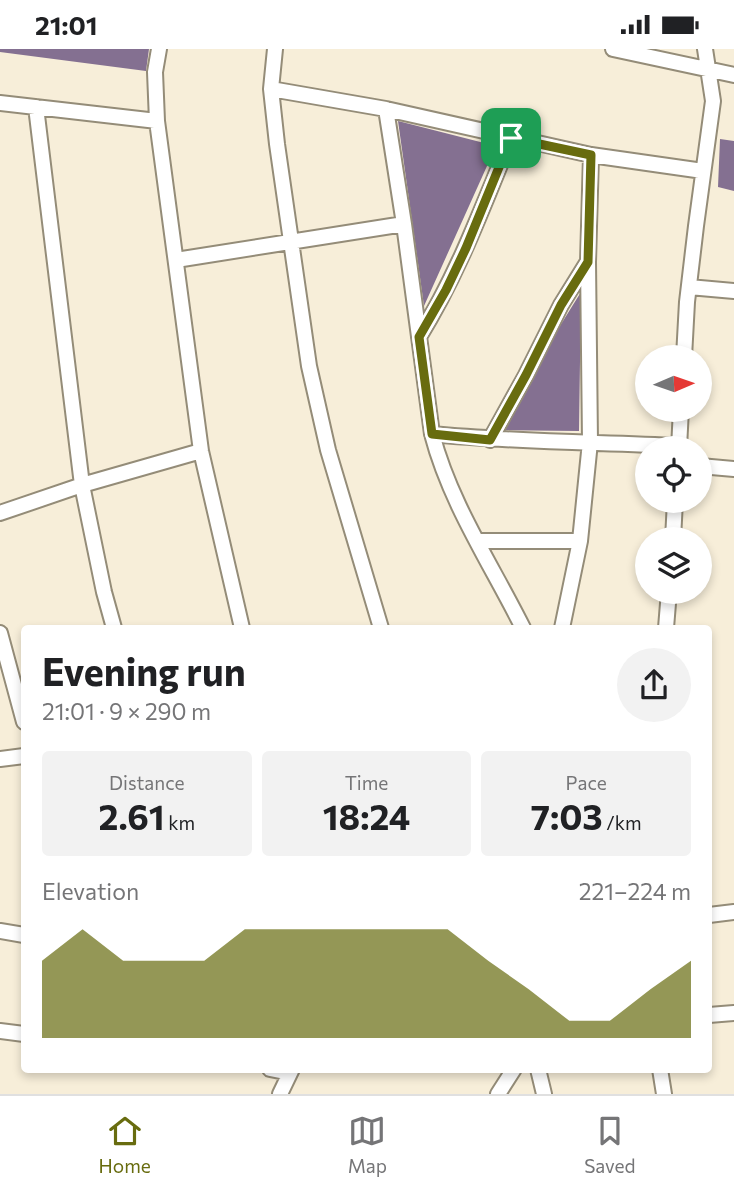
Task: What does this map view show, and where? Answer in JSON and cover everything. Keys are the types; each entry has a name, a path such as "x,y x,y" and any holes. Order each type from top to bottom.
{"street":[{"path":"159,49 155,72 157,121 201,451 241,625"},
{"path":"275,49 271,89 276,144 309,366 328,450 380,625"},
{"path":"612,49 734,75"},
{"path":"685,345 689,287 713,101 705,49"},
{"path":"271,89 386,109 591,155 703,171"},
{"path":"0,103 157,121"},
{"path":"36,107 82,485 113,625"},
{"path":"386,109 432,434 439,460 457,504 521,625"},
{"path":"419,337 466,248 511,138"},
{"path":"563,625 580,541 590,442 588,262 591,155"},
{"path":"176,260 404,224"},
{"path":"490,440 561,305 588,262"},
{"path":"689,287 734,291"},
{"path":"432,434 490,440 635,445"},
{"path":"0,513 82,485 201,451"},
{"path":"712,466 734,469"},
{"path":"477,541 580,541"},
{"path":"666,625 668,604"},
{"path":"0,633 3,657 21,713"},
{"path":"0,759 21,756"},
{"path":"712,915 734,912"},
{"path":"0,931 21,934"},
{"path":"712,1015 734,1013"},
{"path":"0,1031 21,1034"},
{"path":"280,1094 290,1073"},
{"path":"498,1094 511,1073"},
{"path":"539,1073 544,1094"},
{"path":"661,1073 664,1094"}],"building":[{"path":"0,49 149,49 146,71 0,52"},
{"path":"398,121 496,146 424,306"},
{"path":"720,139 734,141 734,191 718,187"},
{"path":"581,292 579,431 495,430"}],"route":[{"path":"511,138 591,155 588,262 561,305 490,440 432,434 419,337 466,248 511,138"}]}
